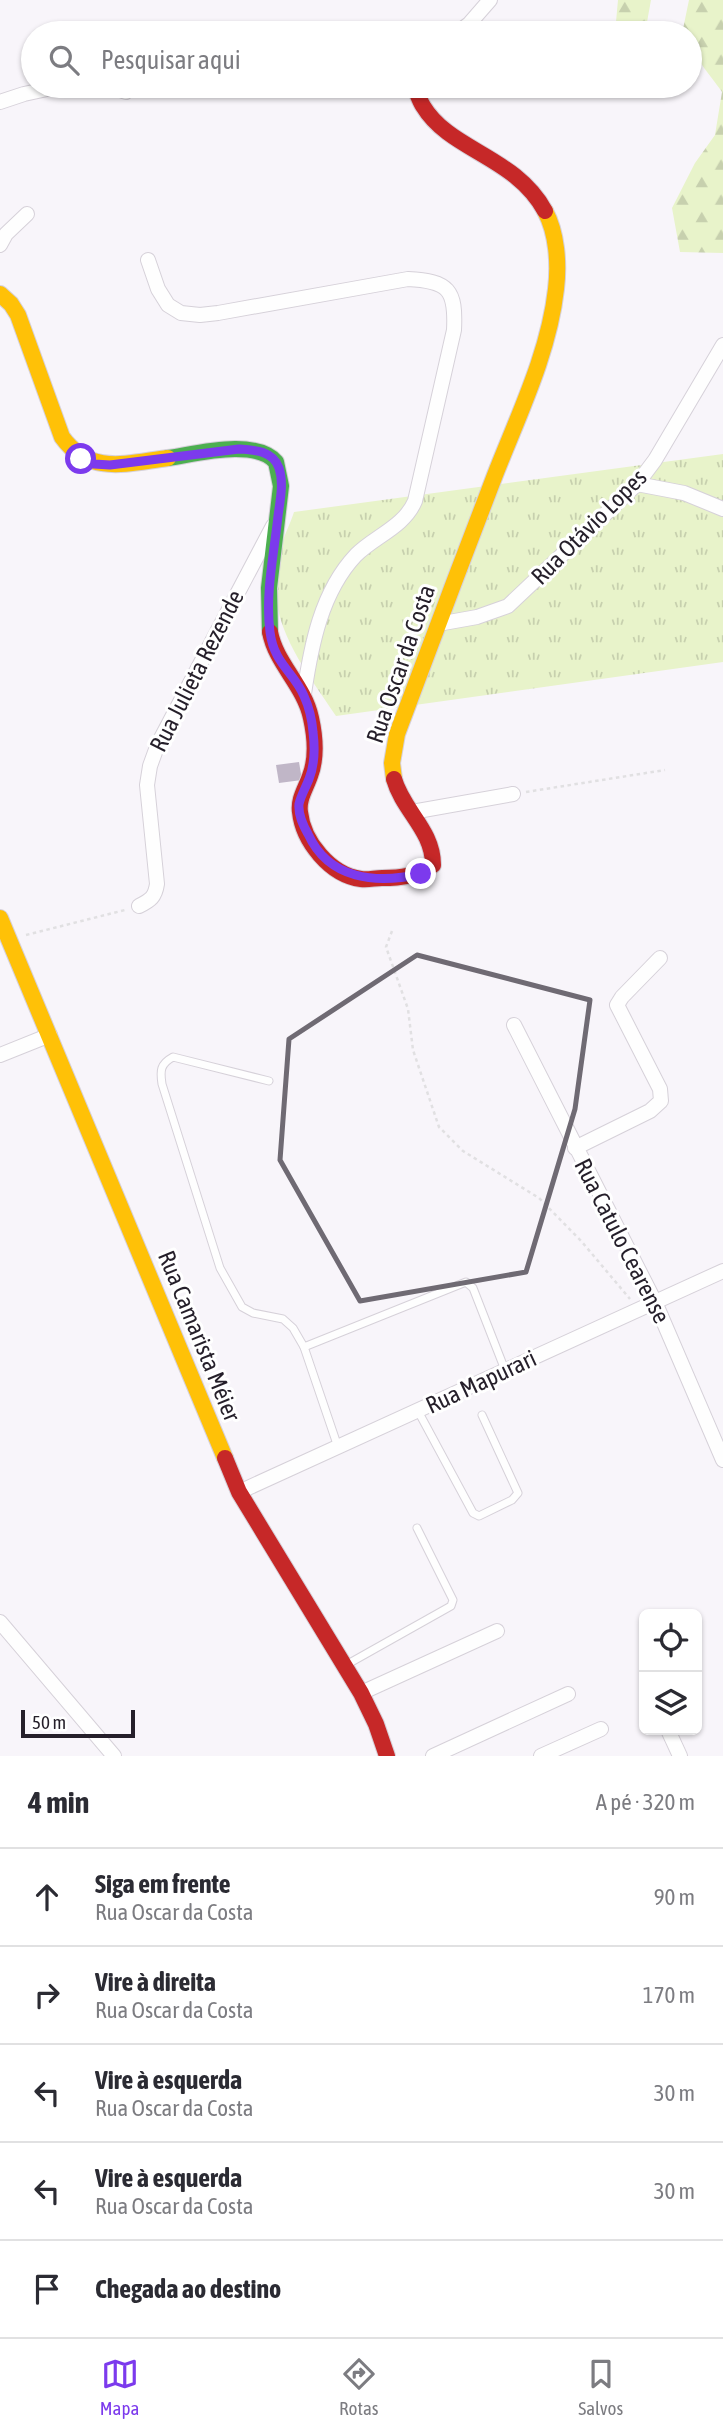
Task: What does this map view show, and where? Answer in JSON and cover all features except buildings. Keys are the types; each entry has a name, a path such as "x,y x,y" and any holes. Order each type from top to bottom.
{"street":[{"path":"472,21 490,0"},
{"path":"0,102 21,95"},
{"name":"Rua Oscar da Costa","path":"0,294 18,315 62,438 81,459 94,464 110,465 239,449 266,453 279,467 281,490 270,586 270,635 277,658 304,694 313,730 314,762 301,799 300,813 311,842 321,856 341,871 361,878 403,878 421,874 433,864 435,853 398,790 392,773 392,756 397,734 537,368 555,299 558,272 555,239 547,213 528,183 513,170 432,118 418,98"},
{"path":"0,245 6,234 27,214"},
{"path":"148,260 158,289 168,305 181,313 218,313 408,278 443,284 452,294 456,306 454,330 415,501 405,517 355,556 341,576 317,628 310,652 304,694"},
{"name":"Rua Otávio Lopes","path":"438,624 477,617 509,606 637,484 655,460 723,345"},
{"path":"637,484 664,487 723,509"},
{"name":"Rua Julieta Rezende","path":"139,906 151,901 157,884 147,785 150,766 158,744 278,519"},
{"path":"412,811 513,794"},
{"name":"Rua Camarista Méier","path":"0,918 239,1492 361,1693 387,1756"},
{"path":"575,1148 650,1111 661,1101 660,1089 617,1005 660,958"},
{"name":"Rua Catulo Cearense","path":"514,1026 654,1302 723,1460"},
{"path":"0,1055 50,1035"},
{"name":"Rua Mapurari","path":"239,1492 723,1271"},
{"path":"0,1622 114,1756"},
{"path":"361,1693 497,1631"},
{"path":"433,1756 568,1694"},
{"path":"541,1756 601,1728"},
{"path":"670,1735 680,1756"}],"lane":[{"path":"269,1081 173,1057 165,1061 160,1071 220,1268 242,1307 253,1313 283,1319 293,1328 304,1347 338,1447"},
{"path":"304,1347 466,1282 473,1288 505,1370"},
{"path":"418,1410 473,1513 479,1516 512,1500 518,1493 482,1415"},
{"path":"345,1665 451,1606 453,1600 418,1528"}],"path":[{"path":"513,794 666,770"},
{"path":"9,940 139,906"},
{"path":"392,931 386,947 408,1009 413,1050 439,1127 463,1151 539,1198 597,1259 638,1310"}],"highlighted area":[{"path":"417,955 590,1000 575,1109 526,1272 360,1301 280,1160 289,1039"}],"green space":[{"path":"618,0 651,0 647,21 616,21"},
{"path":"689,0 723,0 723,253 680,252 672,208 695,163 715,135 722,92 702,64 702,21 685,21"},
{"path":"723,454 723,662 336,716 302,664 284,629 275,590 275,568 294,512"}],"traffic: fast":[{"path":"168,458 240,449 266,455 276,462 281,486 269,588 270,632"}],"traffic: slow":[{"path":"394,779 392,763 397,734 532,384 547,337 557,269 555,239 545,211"},
{"path":"0,294 18,315 62,437 73,449 97,462 110,464 168,458"},
{"path":"0,918 225,1458"}],"traffic: jam":[{"path":"419,98 435,121 449,134 517,178 545,211"},
{"path":"270,632 273,644 307,706 312,725 314,754 312,769 300,803 302,823 312,845 339,871 361,879 396,878 415,874 433,865 428,841 394,779"},
{"path":"225,1458 239,1492 361,1693 387,1756"}],"route":[{"path":"81,459 94,464 110,465 239,449 266,453 273,459 279,467 281,490 268,613 270,635 277,658 304,694 313,730 314,762 299,806 303,823 321,856 330,865 349,875 361,878 403,878 421,874"}]}
